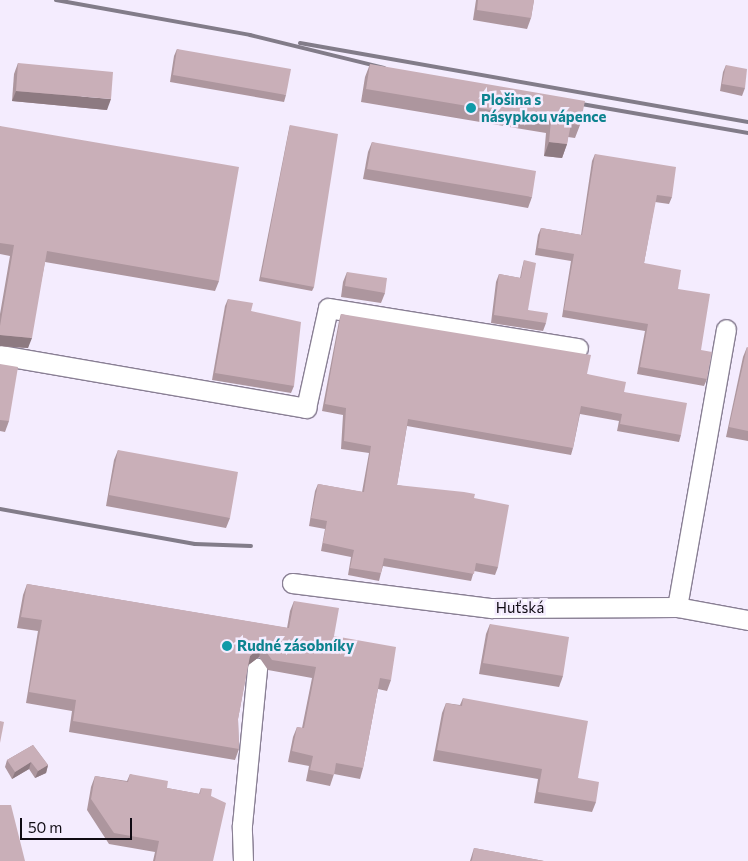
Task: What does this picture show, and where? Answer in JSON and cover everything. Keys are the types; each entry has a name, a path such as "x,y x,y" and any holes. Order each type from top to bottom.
{"street":[{"path":"0,356 306,408 328,308 578,348"},
{"path":"677,608 726,329"},
{"name":"Huťská","path":"292,583 491,608 677,608 748,620"},
{"path":"244,861 242,825 257,668"}],"building":[{"path":"478,0 534,0 531,18 477,10"},
{"path":"177,49 291,69 286,95 173,75"},
{"path":"18,63 113,72 111,99 16,91"},
{"path":"370,64 585,101 580,125 571,124 567,144 549,142 551,120 366,89"},
{"path":"726,65 747,69 745,88 722,84"},
{"path":"290,125 338,134 314,287 261,277"},
{"path":"0,126 239,167 219,281 47,251 32,338 0,335 14,245 0,243"},
{"path":"372,142 536,171 532,197 367,169"},
{"path":"595,154 676,167 672,197 657,195 644,263 681,270 678,289 710,294 701,350 712,352 707,379 640,367 648,324 564,310 574,254 538,248 541,228 582,235"},
{"path":"524,260 536,263 528,310 548,313 546,323 494,315 499,274 521,278"},
{"path":"347,272 387,278 385,293 345,286"},
{"path":"228,299 253,303 251,311 301,322 294,386 215,373"},
{"path":"341,314 591,355 587,374 626,382 624,392 687,403 681,435 620,424 622,414 581,406 573,448 408,419 397,485 464,492 475,494 474,498 509,505 498,567 476,563 474,574 384,558 381,573 350,568 354,550 323,543 327,521 311,518 318,484 364,492 371,446 344,441 346,408 325,404"},
{"path":"748,348 748,431 729,427"},
{"path":"0,364 18,367 9,421 0,420"},
{"path":"118,450 238,472 230,518 109,495"},
{"path":"27,584 289,628 294,601 339,608 334,636 396,647 391,680 380,678 363,768 336,763 334,775 310,770 313,756 292,751 297,727 304,728 316,667 272,660 262,646 250,656 238,719 239,749 73,721 76,700 29,692 42,620 21,617"},
{"path":"490,624 569,637 563,676 483,663"},
{"path":"463,698 588,721 578,778 599,782 596,802 538,792 542,769 437,750 446,703 462,706"},
{"path":"0,721 4,722 0,743"},
{"path":"33,745 48,765 38,771 31,762 15,772 7,760"},
{"path":"130,774 168,781 167,788 200,794 201,788 212,789 211,796 226,803 213,861 155,861 159,841 114,833 91,799 95,776 128,782"},
{"path":"0,805 11,805 25,861 0,861"},
{"path":"474,848 544,861 471,861"}],"railway":[{"path":"56,0 250,35 384,68"},
{"path":"300,43 748,122"},
{"path":"570,102 748,133"},
{"path":"0,509 195,544 251,546"}],"place":[{"name":"Plošina s násypkou vápence","path":"471,108"},
{"name":"Rudné zásobníky","path":"227,646"}]}
